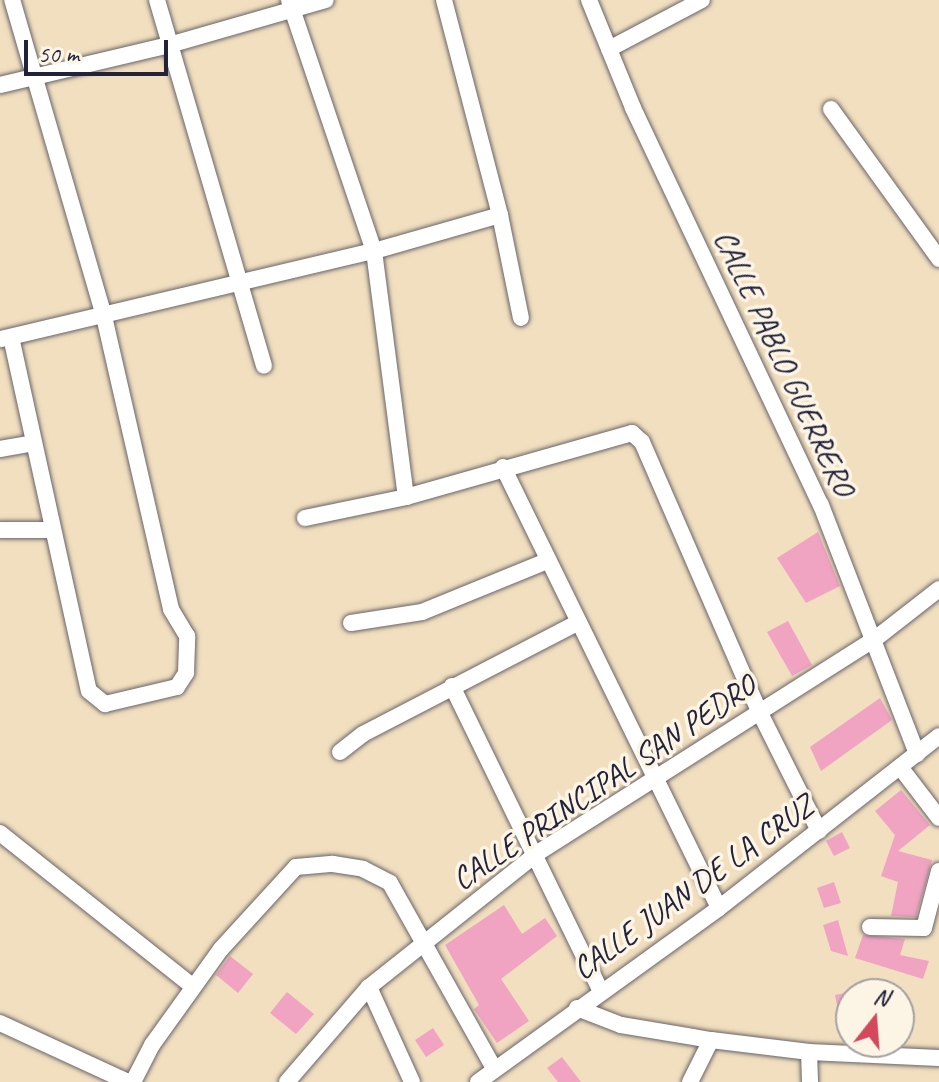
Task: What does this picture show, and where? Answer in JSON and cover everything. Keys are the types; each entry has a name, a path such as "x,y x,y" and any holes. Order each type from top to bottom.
{"street":[{"path":"12,0 104,316 171,609 187,636 183,683 105,704 89,691 33,443 5,338 104,316 374,251 500,215"},
{"path":"157,0 264,366"},
{"path":"0,85 169,45 291,5 326,0"},
{"path":"444,0 500,215 521,318"},
{"name":"CALLE PABLO GUERRERO","path":"589,0 821,505 917,754"},
{"path":"609,49 702,0"},
{"path":"291,5 374,251 406,497"},
{"path":"831,109 939,259"},
{"path":"305,518 406,497 503,467 632,433 642,442 759,711 819,831"},
{"path":"0,449 33,443"},
{"path":"503,467 719,908"},
{"path":"0,530 51,530"},
{"path":"351,623 422,612 547,561"},
{"name":"CALLE PRINCIPAL SAN PEDRO","path":"287,1082 369,987 536,854 875,639 939,589"},
{"path":"340,752 363,734 579,622"},
{"path":"452,686 601,991"},
{"name":"CALLE JUAN DE LA CRUZ","path":"478,1082 719,908 939,736"},
{"path":"900,767 939,818"},
{"path":"0,833 191,985"},
{"path":"0,1023 131,1082 191,985 296,867 333,864 363,869 390,883 494,1068"},
{"path":"870,927 924,928 939,871"},
{"path":"369,987 412,1082"},
{"path":"577,1008 621,1025 711,1040 809,1052 939,1058"},
{"path":"690,1082 711,1040"},
{"path":"809,1052 810,1082"}],"building":[{"path":"818,532 840,586 806,603 777,558"},
{"path":"788,621 812,665 792,676 767,632"},
{"path":"880,698 892,720 821,771 810,747"},
{"path":"901,790 930,825 898,851 932,860 916,917 891,916 898,882 881,876 895,835 875,811"},
{"path":"842,832 850,848 834,856 826,841"},
{"path":"834,882 841,903 824,908 817,888"},
{"path":"504,905 522,934 545,918 557,936 501,979 529,1021 497,1043 474,1009 479,1005 445,945"},
{"path":"838,920 848,956 831,951 823,925"},
{"path":"863,935 905,939 900,955 929,961 923,979 855,958"},
{"path":"230,956 253,974 238,993 216,975"},
{"path":"287,992 314,1014 296,1034 270,1013"},
{"path":"433,1028 444,1045 426,1057 415,1040"},
{"path":"562,1057 581,1082 558,1082 547,1068"}]}
